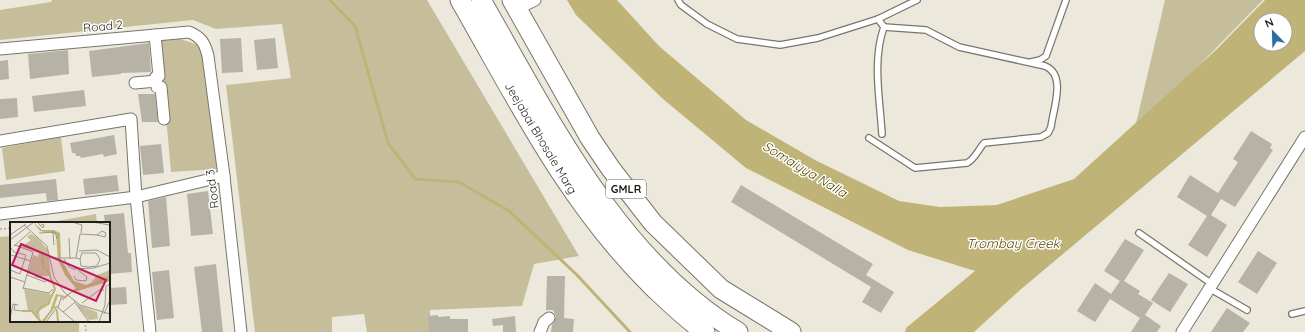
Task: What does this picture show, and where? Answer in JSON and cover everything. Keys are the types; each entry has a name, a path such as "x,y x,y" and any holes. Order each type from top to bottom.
{"highway":[{"name":"Jeejabai Bhosale Marg","path":"460,0 552,162 574,194 619,252 693,324 705,332"},
{"path":"481,0 568,152 589,183 629,234 664,272 704,310 738,332"},
{"name":"GMLR","path":"515,5 590,138 611,169 653,223 721,289 749,308 791,332"}],"street":[{"path":"515,5 536,0"},
{"name":"Road 2","path":"0,48 189,32 198,36 205,44"},
{"path":"155,35 159,76 156,77 156,81 157,87 161,87 164,119"},
{"name":"Road 3","path":"205,44 208,56 224,176 241,332"},
{"path":"135,83 156,81"},
{"path":"0,141 131,119 136,197 150,332"},
{"path":"1182,332 1305,137"},
{"path":"0,214 136,197 224,176"},
{"path":"540,332 544,322 549,318"}],"lane":[{"path":"678,0 681,5 707,24 737,39 780,45 818,38 878,19 917,0"},
{"path":"1028,62 1040,60 1046,56 1066,0"},
{"path":"869,138 915,168 967,163 973,160 978,149 984,143 1041,137 1048,133 1051,127 1057,79 1056,75 1051,69 1028,62 959,47 926,30 884,27 878,19"},
{"path":"882,134 877,69 880,37 884,27"},
{"path":"1139,233 1210,286 1247,310"},
{"path":"1292,314 1305,311"}],"path":[{"path":"0,229 10,228"},
{"path":"85,322 86,332"}],"shaded area":[{"path":"52,0 427,0 579,256 534,264 522,306 430,310 430,332 367,332 364,314 332,317 332,332 255,332 226,85 291,78 282,24 216,29 193,20 0,40 0,10 51,2"},
{"path":"1165,0 1263,0 1134,132"},
{"path":"159,39 180,39 202,46 218,169 171,172"},
{"path":"61,137 65,171 6,180 2,148"},
{"path":"96,214 97,222 58,222"},
{"path":"10,236 10,322 79,322 79,332 0,332 0,237"}],"water":[{"name":"Trombay Creek","path":"567,0 617,0 659,46 746,120 815,160 899,201 940,207 997,205 1074,179 1216,50 1253,12 1253,52 1293,52 1293,12 1253,12 1265,0 1305,0 1305,51 1020,290 974,332 905,332 906,328 975,271 908,250 746,168 663,99 576,15"}],"building":[{"path":"241,38 243,72 222,73 220,39"},
{"path":"275,38 278,68 257,70 254,40"},
{"path":"149,43 151,72 121,73 92,77 89,51"},
{"path":"68,50 69,74 30,79 28,54"},
{"path":"8,60 9,79 0,80 0,61"},
{"path":"84,90 86,106 34,112 32,96"},
{"path":"138,94 155,94 158,122 142,122"},
{"path":"17,98 18,117 0,119 0,99"},
{"path":"1251,131 1272,144 1270,148 1273,150 1235,207 1221,199 1211,215 1227,225 1207,257 1188,245 1207,216 1177,197 1190,175 1218,193 1238,162 1233,159"},
{"path":"114,135 117,154 104,157 103,154 81,158 80,156 76,156 75,153 72,153 70,143"},
{"path":"161,144 164,173 143,175 140,146"},
{"path":"117,175 119,191 85,195 83,179"},
{"path":"56,179 58,200 47,201 46,193 0,198 0,185"},
{"path":"741,185 873,264 866,275 894,292 881,313 862,302 871,287 731,202"},
{"path":"208,191 213,234 191,236 187,194"},
{"path":"166,197 170,246 152,248 148,201"},
{"path":"124,213 128,253 131,253 132,272 110,274 110,222 105,222 104,215"},
{"path":"1125,239 1144,250 1124,281 1140,291 1138,294 1153,303 1145,315 1161,326 1157,332 1131,332 1140,318 1110,299 1095,322 1077,311 1095,283 1111,294 1120,281 1104,271"},
{"path":"1258,251 1277,263 1257,294 1238,282"},
{"path":"216,264 223,332 202,332 194,267"},
{"path":"169,270 174,318 157,320 152,272"},
{"path":"1169,273 1188,284 1170,312 1151,300"},
{"path":"547,276 565,276 564,318 574,319 573,332 551,332 552,325 556,317 553,310 546,310"},
{"path":"126,287 127,304 110,305 110,288"},
{"path":"1227,308 1250,323 1243,332 1211,332"},
{"path":"438,315 438,317 450,316 450,319 468,319 468,332 429,332 428,316"},
{"path":"515,316 516,332 503,332 503,325 493,326 492,319"}],"waterway":[{"path":"330,0 355,26 388,143 415,179 459,182 509,211 576,274 630,332"}],"water label":[{"name":"Somaiyya Nalla","path":"805,169"}]}
